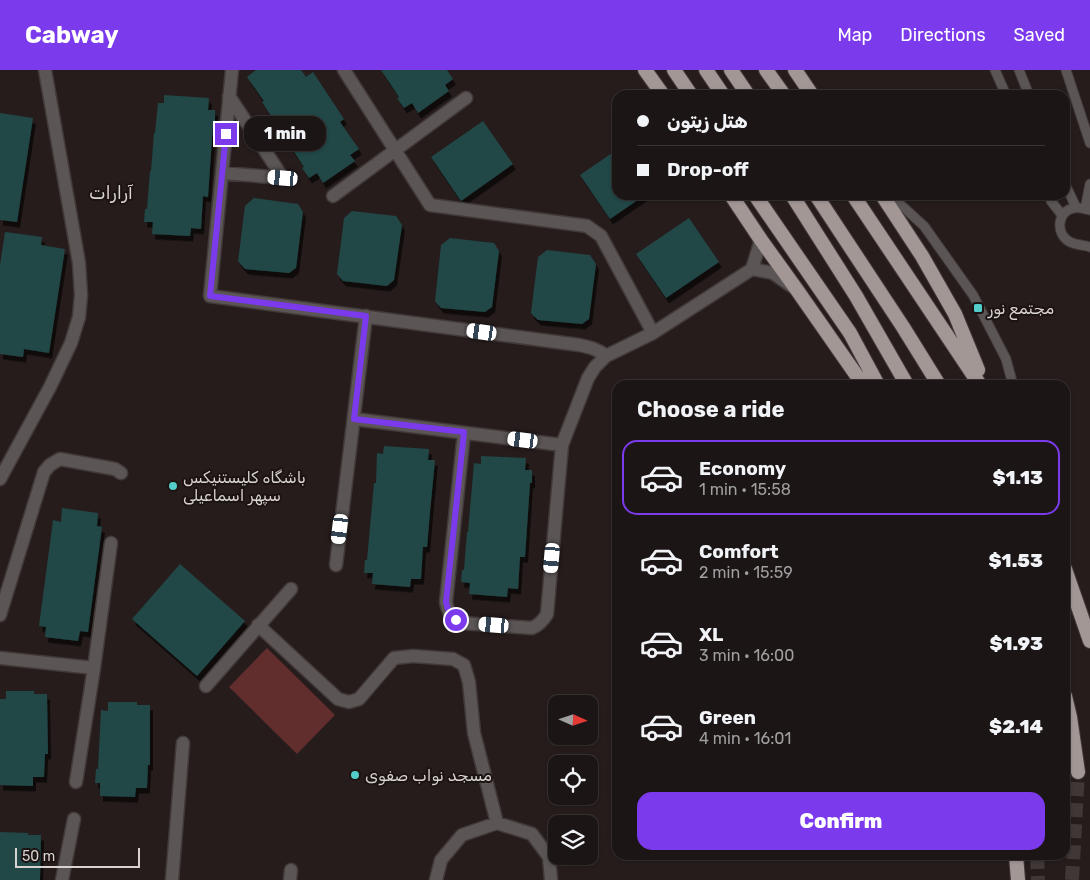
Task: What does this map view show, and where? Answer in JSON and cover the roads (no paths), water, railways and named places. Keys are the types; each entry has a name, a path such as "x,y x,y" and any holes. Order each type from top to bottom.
{"highway":[{"path":"645,70 659,90"},
{"path":"674,70 688,90"},
{"path":"706,70 720,90"},
{"path":"731,70 745,90"},
{"path":"766,70 780,90"},
{"path":"794,70 808,90"},
{"path":"734,200 861,380"},
{"path":"758,200 850,333 875,380"},
{"path":"795,200 856,296 904,380"},
{"path":"819,200 936,380"},
{"path":"856,200 979,380"},
{"path":"885,200 922,256 955,314 980,380"},
{"path":"1070,583 1090,641"},
{"path":"1070,717 1078,772"},
{"path":"1016,860 1018,880"}],"street":[{"path":"0,479 62,364 80,317 79,263 45,70"},
{"path":"232,70 210,296 579,345 591,347 606,356"},
{"path":"344,70 430,204 587,226 601,236 654,332"},
{"path":"222,173 283,178 229,96"},
{"path":"333,196 466,98"},
{"path":"464,432 446,602 448,610 451,616 462,622 532,628 539,625 547,614 562,445 588,378 595,367 606,356 654,332 752,269 761,240"},
{"path":"752,269 773,273 797,290"},
{"path":"336,565 366,316"},
{"path":"354,419 562,445"},
{"path":"0,615 44,472 50,465 60,459 115,469 121,473"},
{"path":"76,782 111,543"},
{"path":"206,686 291,589"},
{"path":"258,625 338,700 349,702 359,699 394,658 413,656 452,659 464,665 469,682 474,733 497,823"},
{"path":"0,658 94,668"},
{"path":"172,880 183,743"},
{"path":"62,880 74,819"},
{"path":"436,880 441,860 462,835 497,823 532,834 549,857 551,880"}],"lane":[{"path":"995,70 1004,90"},
{"path":"1019,70 1027,90"},
{"path":"1066,70 1090,143"},
{"path":"1090,184 1088,210 1076,207 1068,210 1062,216 1059,223 1060,231 1064,238 1071,242 1090,246"},
{"path":"1070,194 1076,207"},
{"path":"895,200 924,226 972,295 1006,358 1012,380"},
{"path":"1051,200 1062,216"}],"tunnel":[{"path":"1072,880 1078,772"},
{"path":"1037,860 1038,880"}],"place":[{"name":"مجتمع نور","path":"978,308"},
{"name":"باشگاه کلیستنیکس سپهر اسماعیلی","path":"173,486"},
{"name":"مسجد نواب صفوی","path":"355,775"}],"district":[{"name":"آرارات","path":"111,193"}]}
